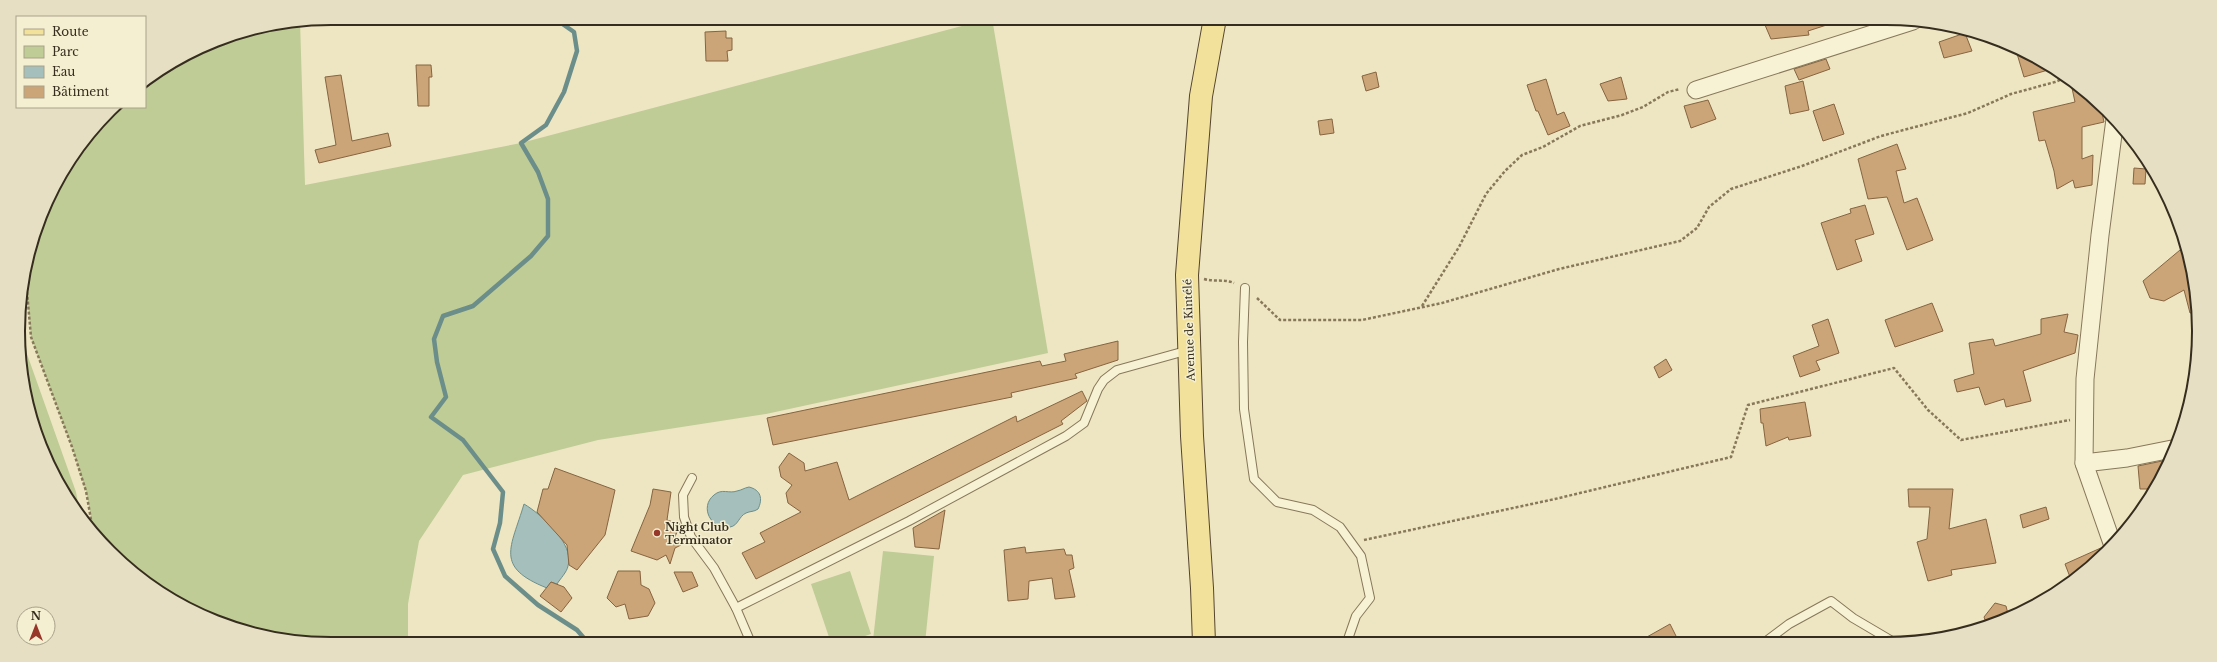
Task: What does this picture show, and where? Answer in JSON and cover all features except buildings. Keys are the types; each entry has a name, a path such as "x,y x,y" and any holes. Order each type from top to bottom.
{"main road":[{"name":"Avenue de Kintélé","path":"1204,637 1192,436 1187,275 1201,96 1214,25"}],"street":[{"path":"1691,88 1898,26"},
{"path":"2110,539 2084,463 2084,417 2085,379 2098,251 2114,127"},
{"path":"2084,463 2126,458 2168,450"}],"lane":[{"path":"1245,288 1243,342 1244,409 1254,479 1277,502 1313,510 1340,527 1361,556 1370,598 1356,616 1350,637"},
{"path":"736,608 909,520 1066,436 1084,423 1098,389 1104,380 1117,370 1189,350"},
{"path":"692,478 683,495 684,517 691,538 714,568 736,608 748,637"},
{"path":"1771,637 1789,624 1831,601 1886,637"}],"path":[{"path":"1187,275 1212,282 1228,280 1245,288 1280,320 1362,320 1442,303 1559,269 1680,241 1697,228 1709,208 1731,189 1802,166 1881,136 1968,113 2011,94 2060,80"},
{"path":"1422,307 1459,247 1486,194 1505,171 1522,155 1543,147 1580,126 1622,115 1643,107 1668,92 1691,88"},
{"path":"27,297 31,337 72,447 86,491 91,521"},
{"path":"1351,542 1555,499 1731,457 1748,405 1894,368 1928,410 1961,440 2019,431 2084,417"}],"green space":[{"path":"966,25 993,25 1048,353 766,414 598,440 463,475 419,541 408,604 408,637 311,636 271,631 233,621 214,614 178,596 161,585 129,561 101,533 92,522 86,491 72,447 31,337 27,297 35,252 41,233 48,214 66,178 88,145 101,129 122,108 146,108 146,87 178,66 214,48 252,35 300,27 305,185 521,143"},
{"path":"26,348 27,354 76,492 78,502 66,484 48,448 41,429 31,391"},
{"path":"883,551 934,556 926,637 873,637"},
{"path":"850,571 871,634 862,637 829,637 811,584"}],"water":[{"path":"749,487 756,490 760,495 760,505 758,509 744,514 735,525 730,527 717,525 709,517 707,511 708,505 714,495 723,491 734,492"},
{"path":"524,504 539,515 555,530 562,539 569,557 566,571 557,584 551,582 547,588 530,580 519,572 513,564 511,555 512,544"}],"waterway":[{"path":"564,25 574,32 577,51 564,92 546,125 521,143 538,172 548,199 548,236 531,256 473,306 443,316 434,339 437,362 446,397 431,417 463,440 503,492 500,523 493,549 505,576 538,605 577,630 583,637"}],"place":[{"name":"Night Club Terminator","path":"657,533"}]}
